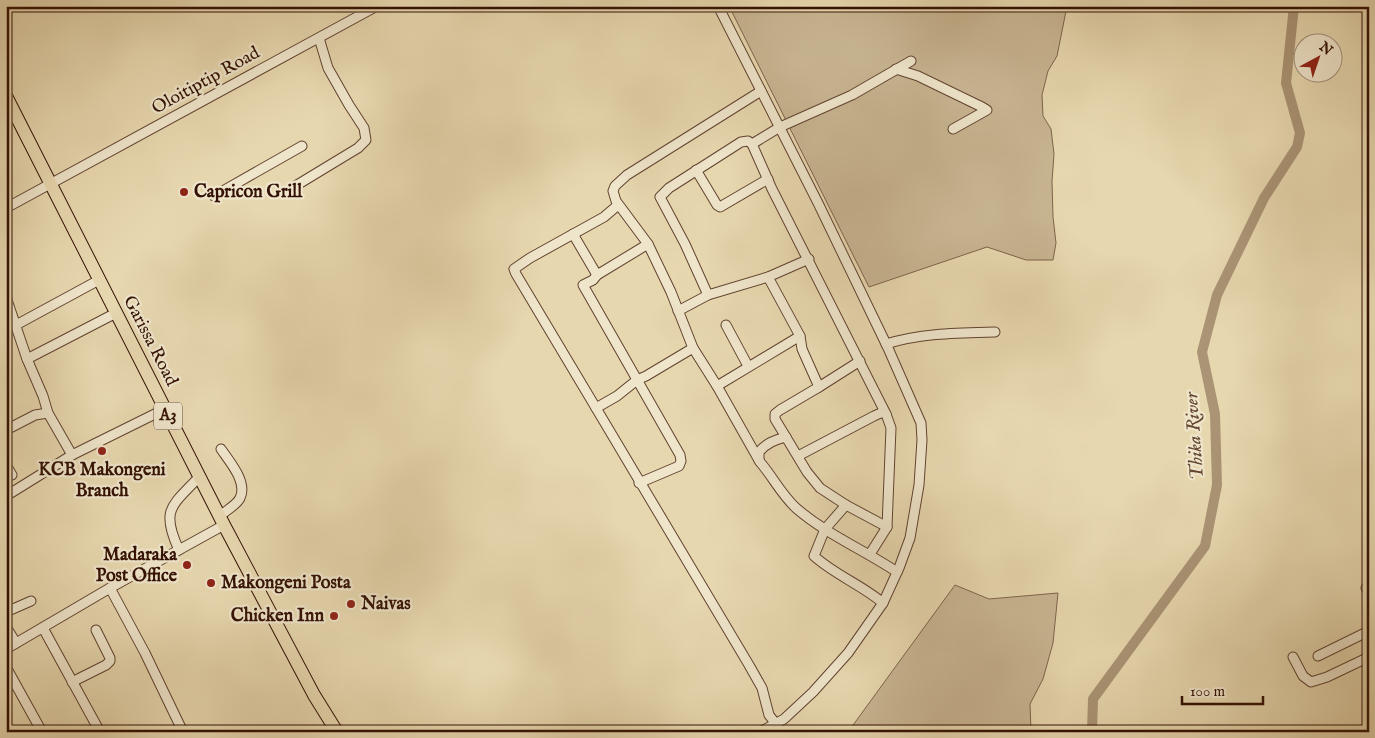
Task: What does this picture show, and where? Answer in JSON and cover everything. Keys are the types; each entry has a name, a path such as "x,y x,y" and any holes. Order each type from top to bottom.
{"highway":[{"name":"Garissa Road","path":"6,96 222,520 333,730"}],"street":[{"name":"Oloitiptip Road","path":"6,208 377,6"},
{"path":"718,6 780,127 886,344 920,423 922,440 919,484 910,538 883,603 848,653 813,692 793,712 760,732"},
{"path":"292,188 358,148 366,140 364,128 348,105 328,68 319,38"},
{"path":"752,144 780,127 852,95 911,61"},
{"path":"896,70 918,76 987,110 953,129"},
{"path":"761,91 627,175 618,182 613,191 618,205 648,244 671,292 693,348 760,462 779,488 795,507 825,529 870,554 897,572"},
{"path":"708,295 685,244 660,197 669,188 696,170 745,141 752,144 886,414 891,428 887,526 870,554"},
{"path":"214,196 302,146"},
{"path":"696,170 716,205 720,207 768,179"},
{"path":"618,205 611,212 514,269 749,665 762,688 769,714 776,724"},
{"path":"573,234 597,275"},
{"path":"640,483 679,466 681,461 680,455 583,285 648,244"},
{"path":"678,311 708,295 768,277 809,259"},
{"path":"768,277 800,336 802,349 820,387"},
{"path":"16,325 99,280"},
{"path":"6,297 48,413 72,455"},
{"path":"27,359 116,313"},
{"path":"726,325 748,366"},
{"path":"886,344 915,336 939,333 995,332"},
{"path":"717,386 800,336"},
{"path":"596,408 617,396 637,380 693,348"},
{"path":"860,361 780,410 776,414 775,419 820,488 846,505 887,526"},
{"path":"6,496 72,455 165,409"},
{"path":"798,456 874,416 884,412 886,414"},
{"path":"6,430 35,415 48,413"},
{"path":"760,462 758,454 762,447 786,437"},
{"path":"6,649 179,550 222,520 240,499 242,487 236,471 221,449"},
{"path":"6,465 12,475"},
{"path":"179,550 170,527 169,514 171,507 200,476"},
{"path":"846,505 825,529 814,556 828,568 864,589 883,603"},
{"path":"110,588 145,653 183,732"},
{"path":"6,612 31,601"},
{"path":"6,628 16,643"},
{"path":"42,628 100,732"},
{"path":"72,682 106,665 110,660 96,630"},
{"path":"1318,656 1369,631"},
{"path":"1293,657 1303,676 1311,682 1369,657"},
{"path":"6,668 42,732"}],"shaded area":[{"path":"729,6 1067,6 1057,56 1048,71 1042,95 1043,116 1051,129 1054,154 1052,181 1056,243 1053,260 1026,260 987,247 869,287"},
{"path":"955,585 989,599 1058,593 1053,643 1043,679 1030,704 1031,732 848,732"}],"waterway":[{"name":"Thika River","path":"1092,732 1093,699 1205,546 1217,485 1215,414 1202,352 1217,295 1264,198 1297,147 1300,133 1286,83 1294,6"}],"place":[{"name":"Capricon Grill","path":"184,192"},
{"name":"KCB Makongeni Branch","path":"102,451"},
{"name":"Madaraka Post Office","path":"187,565"},
{"name":"Makongeni Posta","path":"211,583"},
{"name":"Naivas","path":"351,604"},
{"name":"Chicken Inn","path":"334,616"}]}
